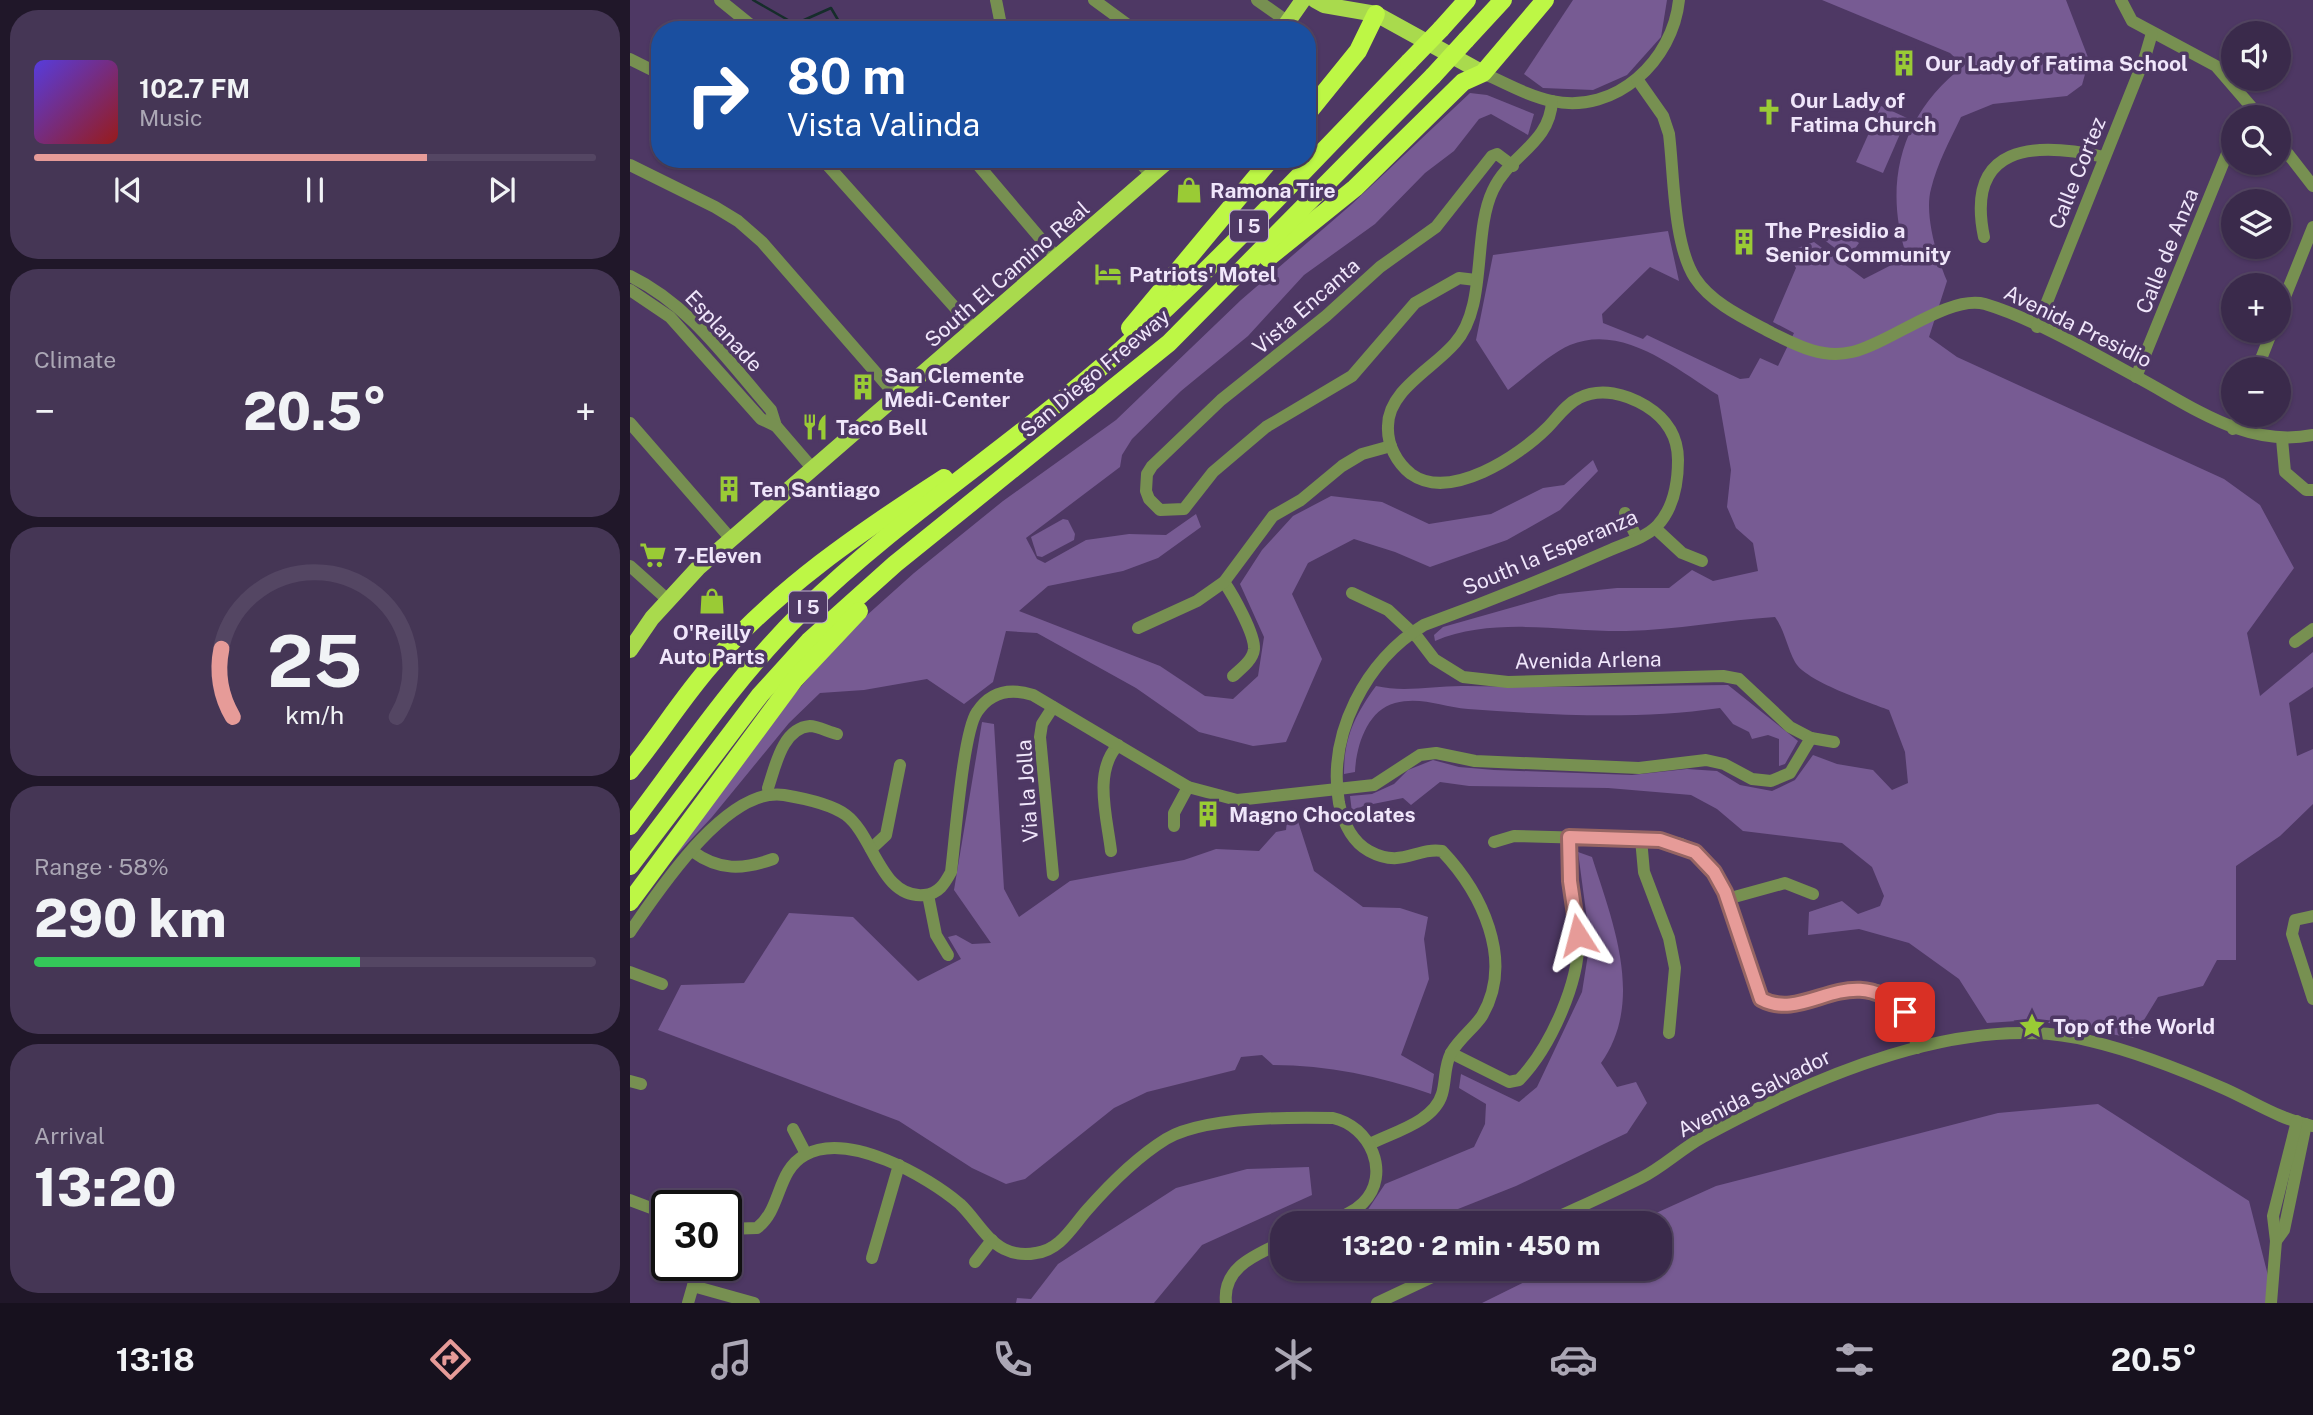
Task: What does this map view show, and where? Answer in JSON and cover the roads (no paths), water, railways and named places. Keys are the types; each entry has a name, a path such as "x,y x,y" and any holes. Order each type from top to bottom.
{"highway":[{"name":"San Diego Freeway","path":"1316,157 1467,0"},
{"name":"San Diego Freeway","path":"630,866 760,695 809,641 895,564 1028,458 1203,311 1433,76 1503,0"},
{"path":"1203,311 1355,188 1463,82 1483,73 1545,0"},
{"path":"1316,103 1358,51 1379,7"},
{"path":"1082,384 1206,241 1264,168"},
{"name":"San Diego Freeway","path":"630,826 733,688 801,613 860,558 1082,384 1210,265 1305,168"},
{"path":"630,771 710,665 790,585 859,533 1025,427"},
{"path":"630,902 795,679 871,598 895,564"}],"main road":[{"path":"1288,21 1303,0"},
{"path":"1315,0 1324,5 1379,7 1483,73"},
{"name":"South El Camino Real","path":"630,650 668,600 731,539 898,398 1160,168"}],"street":[{"path":"720,0 746,21"},
{"path":"996,0 1000,21"},
{"path":"1094,0 1123,21"},
{"path":"1257,0 1280,21"},
{"path":"1483,73 1552,101 1576,104 1597,99 1637,79 1657,61 1670,40 1679,0"},
{"path":"2121,0 2132,21 2207,59 2250,105"},
{"name":"Calle Cortez","path":"2037,327 2145,57 2152,33"},
{"path":"630,59 651,70"},
{"name":"Avenida Presidio","path":"1637,79 1663,116 1669,134 1685,256 1696,279 1720,304 1803,348 1828,355 1853,352 1953,307 1968,303 1983,304 2037,327 2233,429 2282,439 2313,435"},
{"path":"1138,628 1197,601 1224,582 1273,516 1301,500 1342,466 1362,454 1391,446 1387,428 1393,406 1406,389 1457,342 1468,322 1490,198 1494,188 1548,126 1552,101"},
{"path":"1984,237 1980,216 1980,190 1992,167 2010,157 2038,150 2104,157"},
{"name":"Vista Encanta","path":"1476,280 1459,278 1415,303 1352,376 1266,427 1213,472 1184,509 1168,512 1154,506 1146,491 1147,474 1195,424 1380,267 1436,227 1492,156 1497,154 1513,166"},
{"path":"2291,158 2313,186"},
{"path":"630,165 738,221 762,242 898,398"},
{"path":"830,168 975,330"},
{"path":"981,168 1057,258"},
{"path":"1144,168 1151,176"},
{"name":"Calle de Anza","path":"2136,377 2221,168"},
{"path":"2291,282 2313,227"},
{"name":"Esplanade","path":"630,276 761,419 776,426 813,469"},
{"name":"South la Esperanza","path":"1391,446 1399,463 1411,474 1438,485 1450,484 1481,471 1529,444 1580,397 1597,392 1614,393 1633,399 1663,418 1676,441 1677,489 1655,528 1523,589 1424,625 1412,632 1390,650 1342,727 1336,761 1337,788 1346,828 1370,851 1391,859 1442,851 1468,883 1487,915 1493,950 1493,985 1482,1015 1451,1053"},
{"path":"630,423 731,539"},
{"path":"2282,439 2285,472 2306,490 2313,490"},
{"path":"1625,513 1637,538"},
{"path":"1655,528 1682,553 1702,561"},
{"path":"630,566 668,600"},
{"path":"1224,582 1252,637 1254,651 1244,667 1233,676"},
{"name":"Avenida Arlena","path":"1352,593 1388,610 1412,632 1434,659 1463,677 1508,682 1723,676 1739,679 1775,715 1811,738 1834,741"},
{"path":"2295,642 2313,629"},
{"path":"630,932 659,889 733,810 769,795 782,795 838,811 853,822 893,884 914,895 928,895 945,885 951,872 968,742 975,714 993,696 1004,692 1019,691 1053,707 1188,787 1237,800 1374,785 1420,755 1436,753 1475,761 1639,768 1706,760 1724,764 1752,779 1771,781 1790,773 1811,738"},
{"name":"Via la Jolla","path":"1053,707 1042,724 1040,737 1053,875"},
{"path":"769,795 768,788 780,751 799,731 810,726 836,734"},
{"path":"1111,850 1103,775 1106,763 1118,745"},
{"path":"871,849 886,835 900,765"},
{"path":"1174,826 1174,813 1188,787"},
{"path":"1494,842 1514,836 1641,839 1681,844 1695,852 1714,872 1727,899 1761,999 1777,1004 1845,990 1865,989 1881,993 1905,1012 1912,1024 1917,1048"},
{"path":"1370,1144 1431,1114 1442,1095 1451,1053 1509,1082 1520,1080 1561,1014 1577,962 1578,935 1570,881 1569,837"},
{"path":"1641,839 1644,872 1669,938 1675,968 1669,1033"},
{"path":"692,851 715,863 735,869 773,859"},
{"path":"1727,899 1785,883 1813,894"},
{"path":"928,895 936,936 948,955"},
{"path":"2313,916 2295,920 2292,934 2313,999"},
{"path":"630,972 662,984"},
{"name":"Avenida Salvador","path":"1571,1211 1644,1177 1701,1138 1838,1070 1917,1048 2007,1031 2089,1040 2181,1070 2305,1124"},
{"path":"742,1230 748,1231 767,1221 789,1169 806,1154 831,1147 900,1165 960,1205 992,1240 1017,1253 1038,1253 1054,1247 1140,1159 1167,1139 1189,1129 1211,1124 1333,1118 1352,1125 1370,1144 1376,1171 1369,1195 1353,1211"},
{"path":"2271,1303 2276,1241 2273,1216 2305,1124"},
{"path":"793,1129 806,1154"},
{"path":"872,1258 900,1165"},
{"path":"630,1200 651,1208"},
{"path":"975,1262 992,1240"},
{"path":"1226,1303 1227,1287 1238,1266 1270,1249"},
{"path":"688,1303 694,1281"},
{"path":"1377,1303 1424,1281"},
{"path":"693,1286 754,1303"}],"waterway":[{"path":"753,0 790,21"},
{"path":"802,21 831,8 839,21"}],"place":[{"name":"Our Lady of Fatima School","path":"1904,63"},
{"name":"Our Lady of Fatima Church","path":"1769,112"},
{"name":"Ramona Tire","path":"1189,190"},
{"name":"The Presidio a Senior Community","path":"1744,242"},
{"name":"Patriots' Motel","path":"1108,274"},
{"name":"San Clemente Medi-Center","path":"863,387"},
{"name":"Taco Bell","path":"815,427"},
{"name":"Ten Santiago","path":"729,489"},
{"name":"7-Eleven","path":"653,555"},
{"name":"O'Reilly Auto Parts","path":"712,601"},
{"name":"Magno Chocolates","path":"1208,814"},
{"name":"Top of the World","path":"2032,1026"}]}
